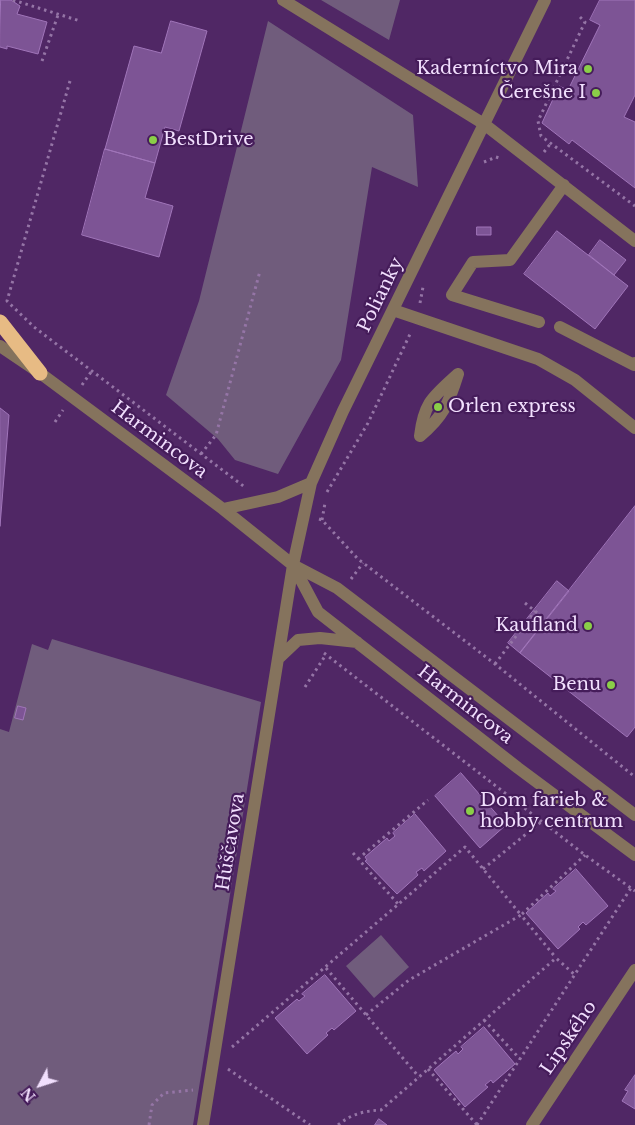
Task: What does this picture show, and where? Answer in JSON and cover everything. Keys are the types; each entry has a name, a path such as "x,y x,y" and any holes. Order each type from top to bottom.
{"highway":[{"path":"0,322 40,373"}],"street":[{"path":"283,0 484,124 635,241"},
{"name":"Polianky","path":"294,565 311,483 393,310 545,0"},
{"path":"539,322 452,295 473,262 510,260 564,185"},
{"path":"393,310 538,359 575,380 635,428"},
{"path":"560,327 634,365 635,363"},
{"name":"Harmincova","path":"0,346 40,373 294,565 337,588 635,815"},
{"path":"420,436 423,414 436,394 458,374"},
{"path":"222,509 278,497 311,483"},
{"name":"Harmincova","path":"294,565 318,612 518,768 635,855"},
{"name":"Húščavova","path":"203,1125 294,565"},
{"path":"279,658 298,640 320,638 358,643"},
{"name":"Lipského","path":"532,1125 635,970"}],"path":[{"path":"13,0 80,22"},
{"path":"42,61 58,15"},
{"path":"580,17 585,22 538,121 541,136 635,206"},
{"path":"70,81 8,301 34,327 245,488 252,488"},
{"path":"542,155 551,143"},
{"path":"201,454 216,435 260,271"},
{"path":"304,515 322,520 358,559 495,664 635,778"},
{"path":"525,602 546,620"},
{"path":"495,664 535,611"},
{"path":"320,638 325,656 541,822 635,891"},
{"path":"305,687 325,656"},
{"path":"358,859 428,800"},
{"path":"483,869 541,822"},
{"path":"228,1050 326,968 465,846 556,958 575,975"},
{"path":"353,853 398,904"},
{"path":"366,1015 409,980 521,915 585,855"},
{"path":"428,1069 477,1125 631,888"},
{"path":"338,1125 346,1118 364,1111 381,1110 556,958"},
{"path":"326,968 419,1077"},
{"path":"484,1020 520,1059"},
{"path":"224,1067 310,1125"},
{"path":"149,1125 152,1105 164,1092 208,1089"}],"shaded area":[{"path":"321,0 400,0 389,40"},
{"path":"268,21 413,115 418,187 372,167 341,360 278,474 235,460 218,439 166,395 199,301"},
{"path":"52,639 261,702 193,1125 0,1125 0,729 9,732 32,644 48,650"},
{"path":"381,935 409,967 374,998 346,966"}],"building":[{"path":"1,0 11,0 20,6 17,14 47,22 38,54 7,46 7,49 0,47"},
{"name":"Čerešne I","path":"600,0 635,0 635,95 624,117 635,122 635,188 572,140 569,144 542,123 559,86 568,90 600,25 590,20"},
{"path":"171,21 207,31 179,131 165,127 155,163 105,149 134,46 161,53"},
{"path":"105,149 155,163 145,198 173,206 159,257 82,235"},
{"path":"477,227 491,227 491,235 477,235"},
{"path":"557,231 628,286 595,329 524,274"},
{"path":"600,240 626,260 614,275 589,255"},
{"path":"0,408 9,415 0,526"},
{"name":"Kaufland","path":"635,506 635,727 627,737 520,653"},
{"path":"557,581 569,591 520,653 508,643"},
{"path":"18,706 26,708 23,720 15,718"},
{"name":"Dom farieb & hobby centrum","path":"461,773 506,825 480,848 435,796"},
{"path":"415,814 446,851 424,871 422,868 416,872 418,875 397,894 365,861 367,860 365,857 387,838 389,841 395,836 393,833"},
{"path":"576,869 608,906 586,925 583,922 578,927 580,929 558,949 526,913 548,893 550,896 556,891 553,889"},
{"path":"325,975 356,1011 334,1030 332,1028 326,1033 328,1035 307,1054 275,1018 297,999 299,1001 305,996 302,994"},
{"path":"484,1027 515,1064 493,1083 491,1080 485,1085 488,1087 465,1107 434,1070 456,1051 458,1054 463,1049 461,1047"},
{"path":"635,1075 635,1109 622,1101 628,1091 625,1090"},
{"path":"379,1119 387,1125 375,1125"}],"place":[{"name":"Kaderníctvo Mira","path":"588,69"},
{"name":"Čerešne I","path":"596,93"},
{"name":"BestDrive","path":"153,140"},
{"name":"Orlen express","path":"438,407"},
{"name":"Kaufland","path":"588,626"},
{"name":"Benu","path":"611,685"},
{"name":"Dom farieb & hobby centrum","path":"470,811"}]}
